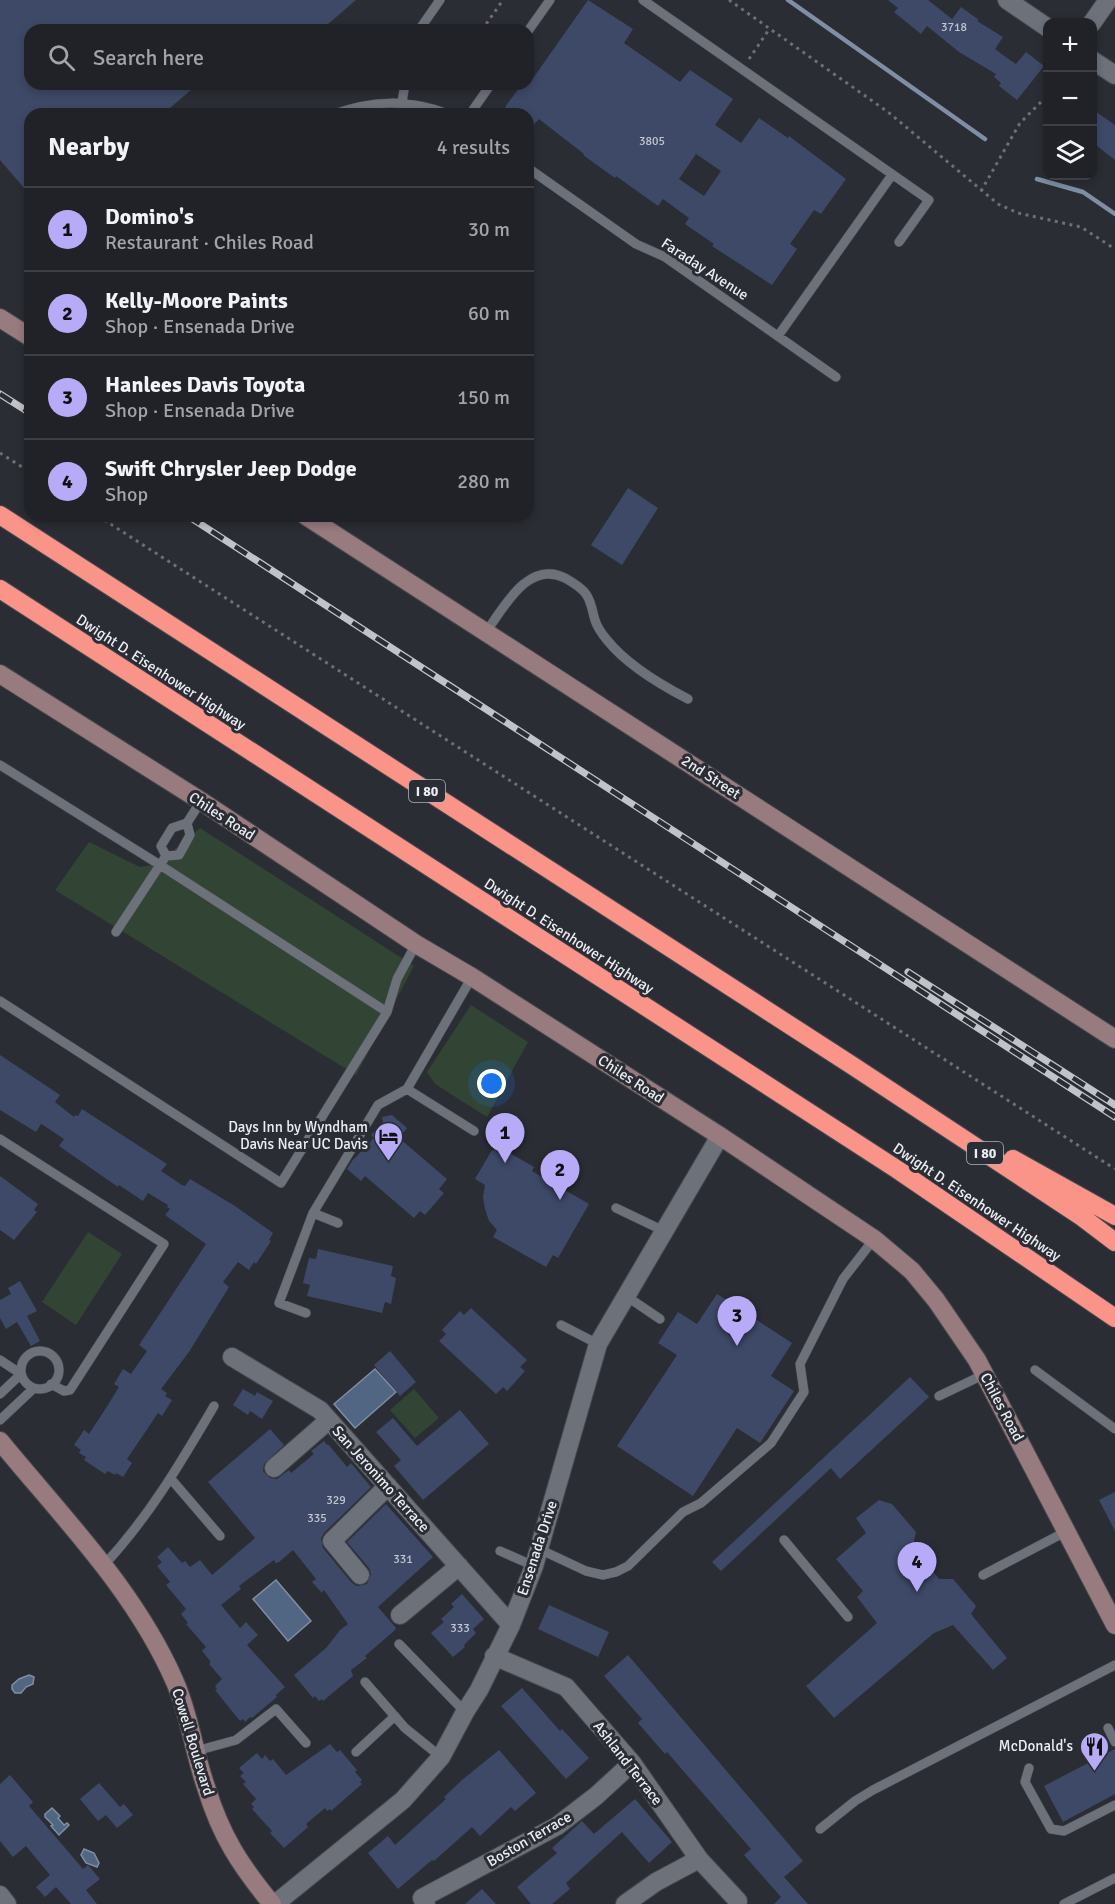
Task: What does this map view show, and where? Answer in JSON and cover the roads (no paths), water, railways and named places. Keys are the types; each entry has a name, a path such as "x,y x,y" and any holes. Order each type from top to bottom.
{"highway":[{"name":"I 80","path":"0,515 853,1066 1082,1217 1115,1242"},
{"name":"Dwight D. Eisenhower Highway","path":"0,590 898,1170 1112,1317"},
{"path":"853,1066 973,1137 1115,1216"}],"street":[{"path":"1007,0 1043,25"},
{"path":"1095,18 1108,0"},
{"path":"1097,63 1115,75"},
{"path":"0,318 24,333"},
{"name":"2nd Street","path":"315,522 1115,1039"},
{"name":"Chiles Road","path":"0,674 201,801 416,944 472,977 720,1136 874,1239 912,1271 957,1329 985,1374 1115,1625"},
{"name":"Ensenada Drive","path":"274,1904 403,1800 441,1756 479,1690 511,1624 534,1566 598,1344 720,1136"},
{"name":"San Jeronimo Terrace","path":"232,1357 320,1410 511,1624"},
{"path":"274,1468 329,1420"},
{"name":"Cowell Boulevard","path":"0,1441 104,1565 137,1612 176,1683 205,1786 221,1828 235,1857 274,1904"},
{"path":"360,1575 332,1541 388,1486"},
{"path":"400,1615 459,1566"},
{"name":"Ashland Terrace","path":"494,1656 566,1687 632,1763 699,1858 738,1901"},
{"name":"Boston Terrace","path":"426,1904 422,1898 557,1826 596,1796 632,1763"},
{"path":"625,1904 656,1882 699,1858"},
{"path":"0,1895 7,1904"}],"lane":[{"path":"423,24 440,0"},
{"path":"533,24 550,0"},
{"path":"643,0 929,200 899,242"},
{"path":"402,102 404,90"},
{"path":"474,108 487,90"},
{"path":"359,108 402,102 425,108"},
{"name":"Faraday Avenue","path":"534,172 636,244 665,256 836,377"},
{"path":"778,336 892,175"},
{"path":"486,632 526,582 538,576 553,574 561,576 585,593 592,606 598,627 622,655 657,681 687,699"},
{"path":"0,765 387,1012"},
{"path":"166,856 161,846 172,828 187,823 201,801"},
{"path":"166,856 178,855 190,835 187,823"},
{"path":"116,932 166,856"},
{"path":"0,1001 281,1183 387,1012 397,979 416,944"},
{"path":"306,1313 279,1303 313,1213 378,1105 407,1089 472,977"},
{"path":"407,1089 474,1131"},
{"path":"0,1139 164,1245 70,1390 64,1391 51,1384"},
{"path":"616,1208 664,1232"},
{"path":"313,1213 338,1223"},
{"path":"539,1549 586,1571 603,1575 616,1572 628,1566 683,1512 701,1503 771,1443 804,1392 800,1364 843,1280 874,1239"},
{"path":"626,1296 660,1319"},
{"path":"561,1324 598,1344"},
{"path":"0,1360 21,1374 24,1380 34,1388 46,1388 58,1374 53,1357 43,1351 31,1353 22,1362 21,1374 0,1394"},
{"path":"1035,1370 1115,1429"},
{"path":"939,1396 985,1374"},
{"path":"0,1420 34,1388"},
{"path":"104,1565 129,1538 171,1479 214,1406"},
{"path":"171,1479 220,1536"},
{"path":"983,1575 1067,1531"},
{"path":"784,1540 848,1617"},
{"path":"500,1551 534,1566"},
{"path":"399,1644 465,1712"},
{"path":"820,1829 855,1801 873,1790 1115,1665"},
{"path":"365,1682 405,1728 441,1756"},
{"path":"196,1751 236,1740 276,1709 306,1743"},
{"path":"356,1752 395,1716"},
{"path":"1108,1728 1115,1742"},
{"path":"1029,1768 1025,1782 1052,1829 1064,1831 1115,1805"},
{"path":"1064,1904 1115,1878"}],"water":[{"path":"375,1369 396,1392 355,1428 334,1404"},
{"path":"276,1580 311,1621 288,1641 253,1599"},
{"path":"29,1675 34,1677 33,1684 21,1693 15,1693 12,1685"},
{"path":"52,1808 60,1816 58,1818 64,1825 67,1823 69,1825 59,1835 45,1817 45,1814"},
{"path":"84,1849 94,1853 99,1863 97,1867 86,1863 81,1855"}],"waterway":[{"path":"788,0 985,139"},
{"path":"1037,179 1083,192 1115,214"}],"railway":[{"path":"0,394 24,409"},
{"path":"197,522 1115,1117"},
{"path":"908,972 1115,1105"}],"place":[{"name":"Days Inn by Wyndham Davis Near UC Davis","path":"389,1162"},
{"name":"Domino's","path":"505,1163"},
{"name":"Kelly-Moore Paints","path":"560,1200"},
{"name":"Hanlees Davis Toyota","path":"737,1346"},
{"name":"Swift Chrysler Jeep Dodge","path":"917,1592"},
{"name":"McDonald's","path":"1094,1772"}]}
